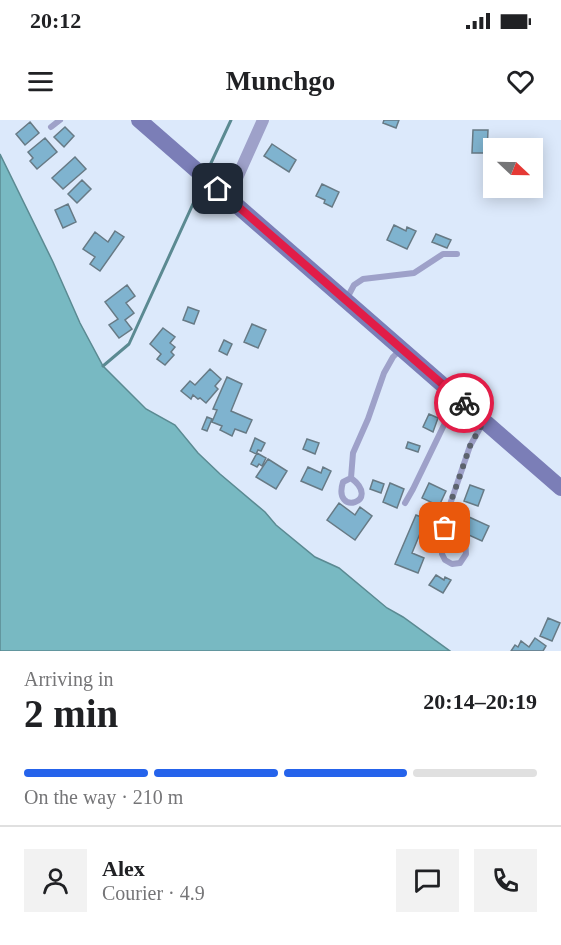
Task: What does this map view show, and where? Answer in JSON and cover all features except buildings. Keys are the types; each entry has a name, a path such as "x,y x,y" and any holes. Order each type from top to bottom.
{"main road":[{"path":"139,120 561,488"}],"street":[{"path":"228,198 263,120"}],"lane":[{"path":"51,127 60,120"},
{"path":"346,301 354,285 363,279 414,273 443,254 457,254"},
{"path":"351,478 353,453 384,373 401,348"},
{"path":"405,503 444,425 461,400"},
{"path":"445,519 465,538 466,554 460,563 452,564 445,560 442,554 445,519 470,446 484,421"}],"shaded area":[{"path":"0,154 80,323 103,366 146,409 175,425 198,453 265,512 276,525 315,557 339,568 387,608 450,651 0,651"}],"waterway":[{"path":"211,163 231,120"},
{"path":"103,366 129,344 203,182"}],"way so far":[{"path":"445,528 445,519 470,446 484,421 464,403"}],"route":[{"path":"218,189 464,403"}]}
